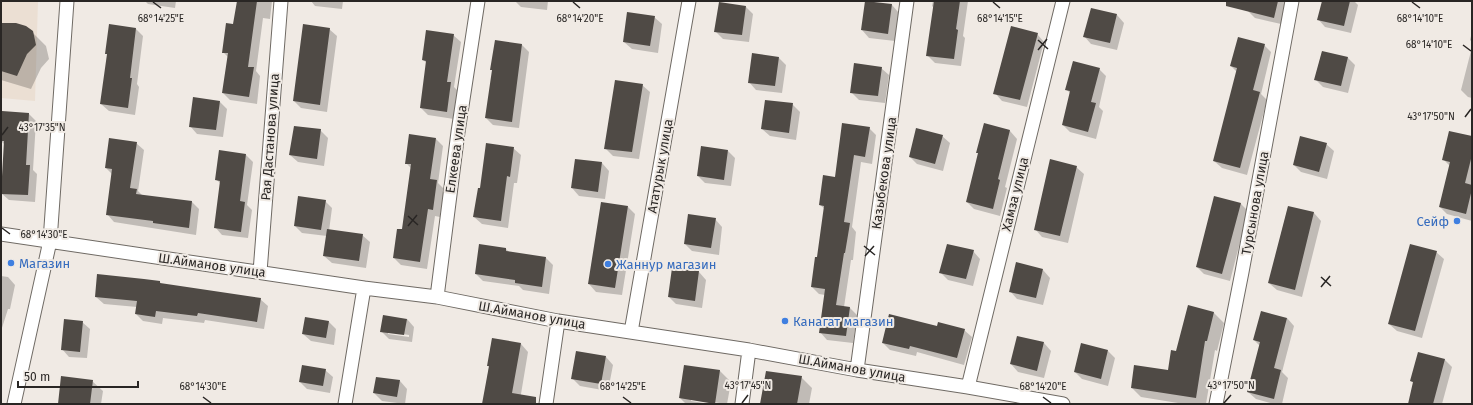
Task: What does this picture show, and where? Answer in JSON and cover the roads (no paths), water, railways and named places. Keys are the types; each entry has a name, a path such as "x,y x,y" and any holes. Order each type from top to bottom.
{"street":[{"path":"14,404 50,241 67,1"},
{"name":"Рая Дастанова улица","path":"260,272 281,1"},
{"name":"Елкеева улица","path":"437,297 458,132 478,1"},
{"name":"Ататурык улица","path":"631,332 689,1"},
{"name":"Казыбекова улица","path":"857,370 907,1"},
{"name":"Хамза улица","path":"968,387 1063,1"},
{"name":"Турсынова улица","path":"1216,404 1292,1"},
{"name":"Ш.Айманов улица","path":"1,234 364,288 437,297 558,321 749,350 857,370 968,387 1063,404"},
{"path":"345,404 364,288"},
{"path":"546,404 558,321"},
{"path":"742,404 749,350"}],"place":[{"name":"Сейф","path":"1457,221"},
{"name":"Магазин","path":"11,263"},
{"name":"Жаннур магазин","path":"608,264"},
{"name":"Канагат магазин","path":"785,321"}]}
